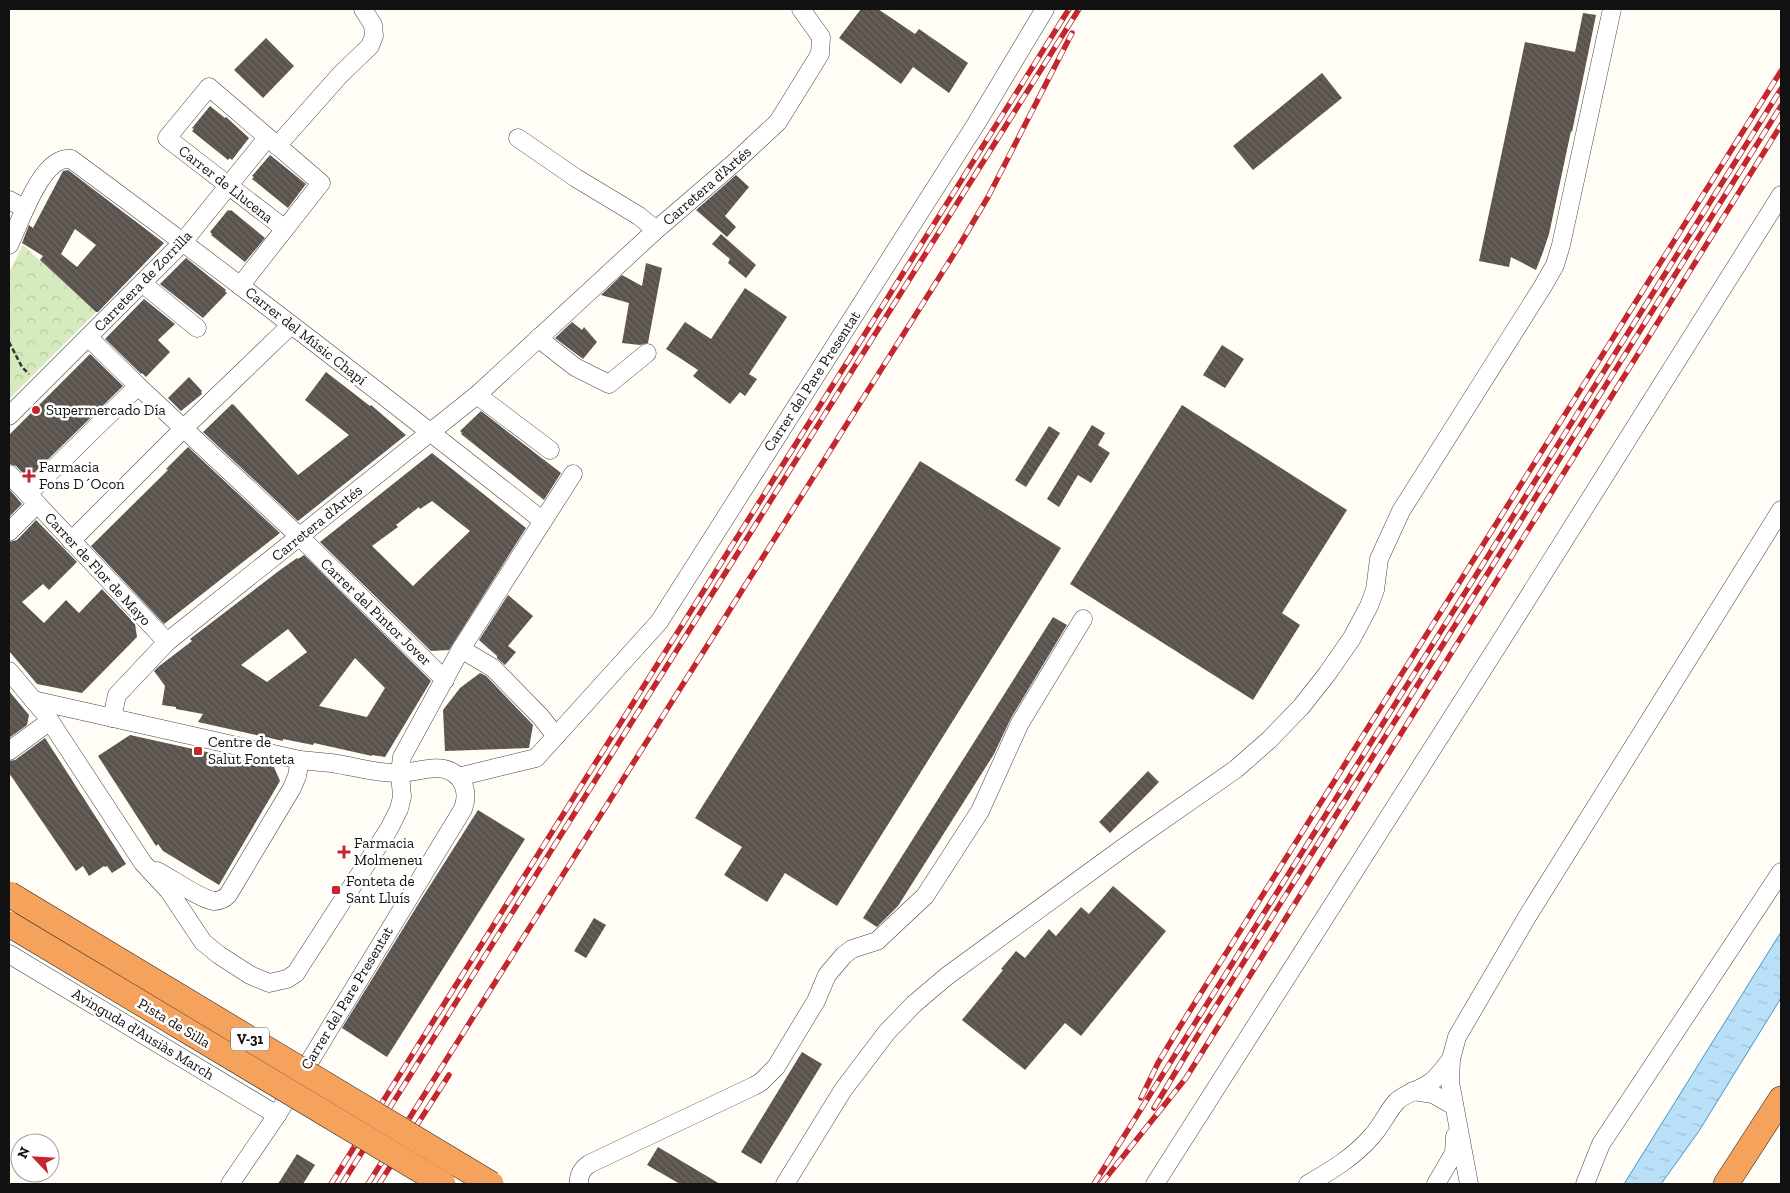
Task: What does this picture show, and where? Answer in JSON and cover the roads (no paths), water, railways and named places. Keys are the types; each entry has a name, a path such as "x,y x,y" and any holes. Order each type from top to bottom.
{"highway":[{"name":"V-31","path":"9,894 491,1184"},
{"name":"Pista de Silla","path":"9,924 443,1184"},
{"path":"1726,1184 1781,1099"},
{"path":"1745,1184 1781,1126"}],"street":[{"name":"Carretera de Zorrilla","path":"9,416 183,242 228,186 370,46 374,36 373,25 363,9"},
{"name":"Carretera d'Artés","path":"112,718 117,695 167,642 477,395 656,230 734,163 778,122 820,54 821,37 801,9"},
{"name":"Carrer del Pare Presentat","path":"230,1184 277,1115 462,809 465,803 465,789 458,777 536,758 658,622 976,124 1045,9"},
{"path":"785,1184 843,1090 887,1032 914,1004 948,976 1236,769 1269,740 1301,707 1327,674 1352,638 1369,606 1375,590 1380,558 1401,511 1544,286 1555,265 1561,245 1612,9"},
{"name":"Carrer de Llucena","path":"272,142 209,87 167,138 285,229"},
{"path":"518,138 576,178 639,216 656,230"},
{"path":"240,286 321,183 272,142"},
{"name":"Carrer del Músic Chapí","path":"24,208 40,180 53,165 65,158 71,159 183,242 431,432 543,521"},
{"path":"1155,1184 1497,648 1781,195"},
{"path":"9,200 24,208 21,220 11,240"},
{"path":"142,283 197,328"},
{"path":"72,541 183,429 291,325"},
{"name":"Carrer del Pintor Jover","path":"88,337 183,429 300,537 445,680"},
{"path":"538,338 575,367 609,384 647,353"},
{"path":"9,532 32,499 138,386"},
{"path":"477,395 550,450"},
{"name":"Carrer de Flor de Mayo","path":"9,474 167,642"},
{"path":"9,671 50,721 143,862 165,886 196,933 210,948 250,975 269,983 287,979 296,973 389,829 402,798 400,773 402,757 461,649 573,474"},
{"path":"1469,1184 1450,1082 1451,1060 1457,1038 1527,917 1781,510"},
{"path":"580,1184 580,1174 583,1168 589,1164 754,1086 769,1075 776,1067 816,1001 827,975 844,955 852,949 876,941 925,896 980,811 1020,723 1084,619"},
{"path":"461,649 493,668 540,716 556,736"},
{"path":"33,700 300,760 400,773 437,768 452,772 458,777"},
{"path":"9,751 50,721"},
{"path":"143,862 205,898 215,901 222,900 228,895 292,788 297,776 300,760"},
{"path":"1585,1184 1601,1144 1776,879 1781,863"},
{"name":"Avinguda d'Ausiàs March","path":"9,954 277,1115"},
{"path":"1308,1184 1339,1166 1357,1152 1374,1134 1386,1114 1398,1100 1430,1084 1451,1060"},
{"path":"1413,1091 1433,1094 1455,1111"},
{"path":"1436,1184 1454,1153 1455,1111"}],"water":[{"path":"1781,932 1781,998 1699,1131 1661,1184 1624,1184"}],"railway":[{"path":"331,1184 1069,9"},
{"path":"342,1184 1079,9"},
{"path":"368,1184 959,246 988,197 1072,33"},
{"path":"1141,1098 1158,1063 1179,1028 1781,71"},
{"path":"1094,1184 1781,89"},
{"path":"1154,1108 1196,1038 1781,106"},
{"path":"1101,1184 1186,1078 1781,125"},
{"path":"379,1184 449,1075"}],"place":[{"name":"Supermercado Día","path":"36,410"},
{"name":"Farmacia Fons D´Ocon","path":"29,476"},
{"name":"Centre de Salut Fonteta","path":"198,751"},
{"name":"Farmacia Molmeneu","path":"344,852"},
{"name":"Fonteta de Sant Lluís","path":"336,890"}]}
